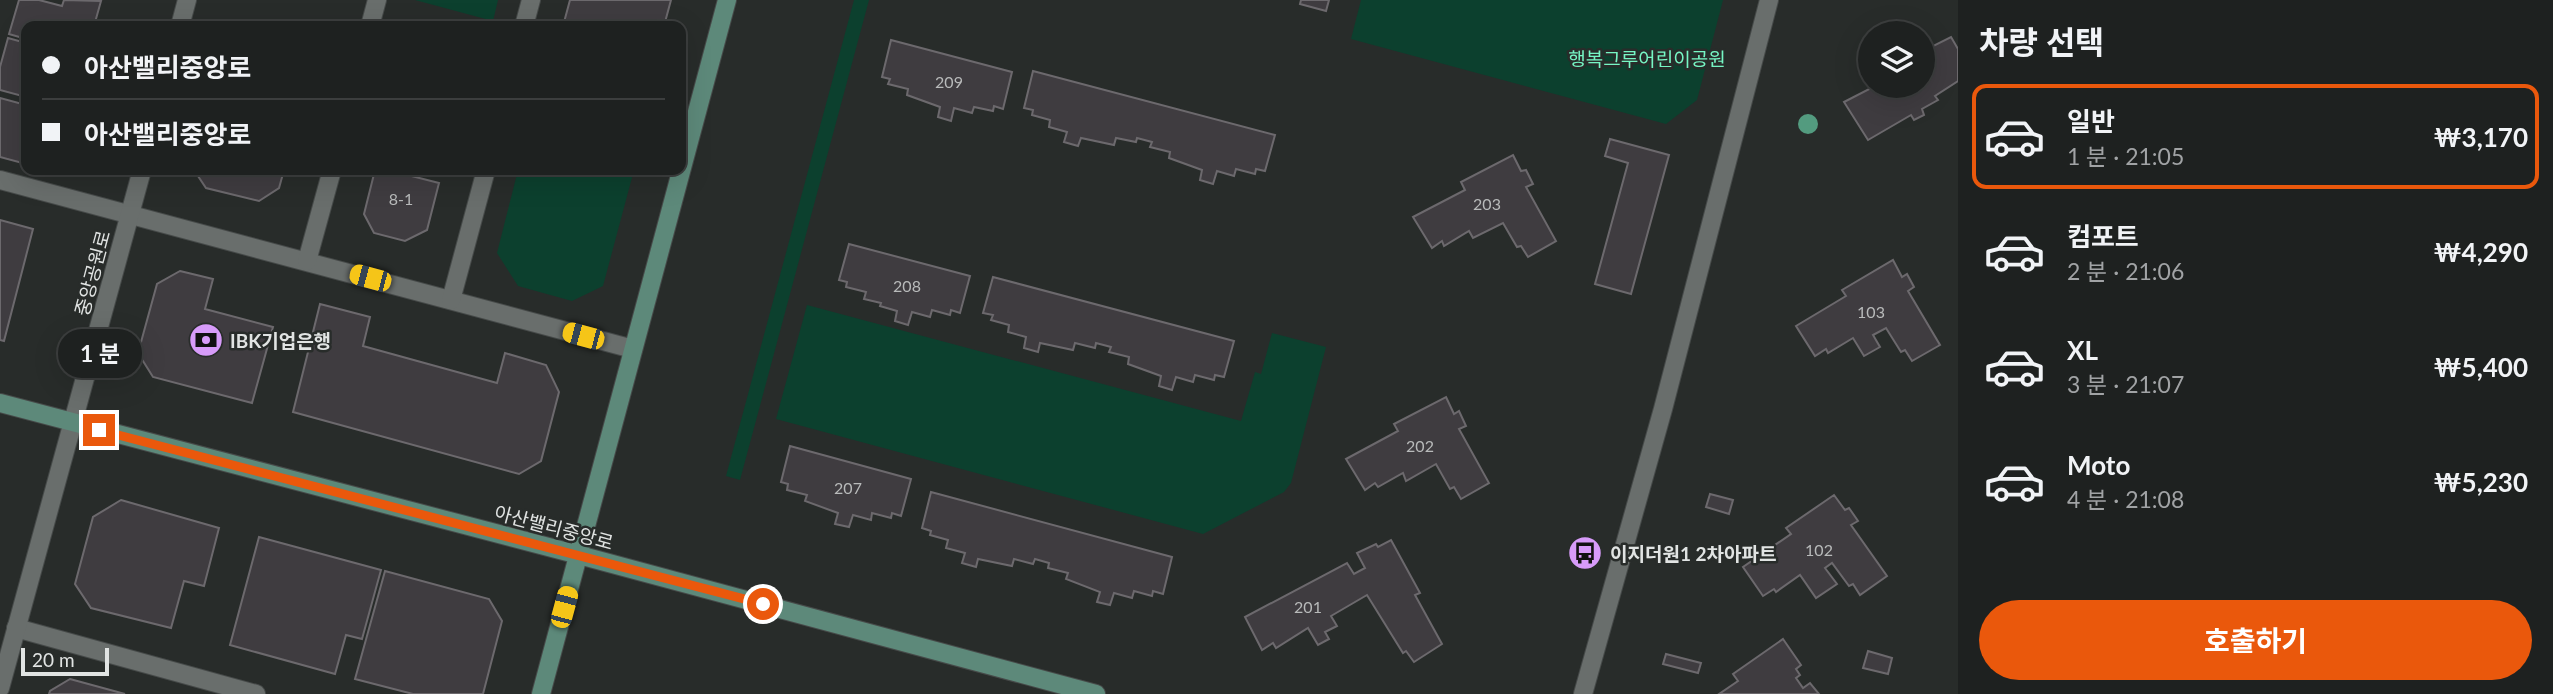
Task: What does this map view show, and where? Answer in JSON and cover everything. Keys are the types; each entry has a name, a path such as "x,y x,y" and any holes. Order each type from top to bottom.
{"street":[{"path":"181,21 187,0"},
{"path":"371,21 377,0"},
{"path":"525,21 531,0"},
{"path":"686,152 727,0"},
{"path":"1583,694 1663,409 1769,0"},
{"name":"중앙공원로","path":"0,688 141,175"},
{"path":"307,261 330,175"},
{"path":"451,300 485,175"},
{"path":"541,694 680,175"},
{"name":"중앙공원로","path":"0,180 130,215"},
{"path":"130,215 633,349"},
{"name":"아산밸리중앙로","path":"0,403 1096,694"},
{"path":"16,628 196,686 256,694"}],"green space":[{"path":"415,0 498,0 493,21"},
{"path":"854,0 869,0 740,480 726,476"},
{"name":"행복그루어린이공원","path":"1361,0 1723,0 1697,100 1666,124 1351,39"},
{"path":"517,175 633,175 603,286 572,301 518,286 497,253"},
{"path":"807,305 1241,421 1255,372 1261,374 1272,333 1326,347 1291,483 1284,492 1203,534 776,419"}],"building":[{"path":"19,0 39,0 62,6 64,0 101,1 95,21 21,21 21,38 9,34"},
{"path":"570,0 671,0 665,21 564,21"},
{"path":"1301,0 1329,0 1326,11 1300,4"},
{"path":"1951,37 1958,49 1958,81 1935,96 1935,45"},
{"path":"8,38 21,42 21,96 0,90 0,67"},
{"path":"891,40 1012,72 1003,109 994,106 993,111 974,107 972,113 954,108 951,121 938,117 940,107 907,95 908,89 888,84 890,79 882,77"},
{"path":"1033,71 1275,135 1265,171 1256,169 1255,174 1236,169 1234,176 1217,171 1213,184 1200,180 1202,170 1169,158 1170,152 1150,147 1152,142 1137,138 1136,142 1116,138 1114,145 1081,138 1078,146 1064,142 1067,132 1049,127 1050,120 1032,115 1033,110 1024,108"},
{"path":"1858,95 1858,98 1935,96 1938,100 1922,109 1924,115 1914,120 1911,115 1868,140 1844,102"},
{"path":"0,98 21,104 21,163 0,157"},
{"path":"1610,139 1669,155 1631,294 1595,284 1628,163 1605,156"},
{"path":"1513,155 1521,171 1526,170 1533,184 1526,187 1556,241 1528,257 1521,246 1517,247 1503,223 1473,238 1469,231 1444,246 1442,241 1432,248 1413,217 1465,190 1461,182"},
{"path":"197,175 283,175 279,188 259,201 206,188"},
{"path":"374,175 408,175 439,183 427,230 405,241 374,233 364,214"},
{"path":"0,220 33,229 4,341 0,340"},
{"path":"849,244 970,276 960,313 951,310 950,315 932,310 930,317 912,312 908,325 895,321 897,311 864,299 866,292 846,287 847,282 839,280"},
{"path":"1893,260 1902,277 1907,274 1914,287 1908,291 1940,345 1912,361 1905,350 1901,352 1886,328 1873,335 1880,347 1864,356 1853,338 1828,353 1826,349 1815,356 1796,326 1846,296 1842,290"},
{"name":"IBK기업은행","path":"180,271 213,279 205,309 273,327 252,403 153,377 138,353 157,284"},
{"path":"993,277 1234,341 1224,377 1215,375 1214,380 1195,375 1193,382 1176,377 1172,390 1159,386 1161,376 1128,364 1129,357 1109,352 1111,347 1096,343 1095,348 1075,343 1073,350 1040,343 1038,352 1024,348 1026,337 1008,332 1009,325 991,320 993,315 983,313"},
{"path":"320,304 370,317 363,346 497,383 505,353 546,365 559,392 541,461 519,474 293,412"},
{"path":"1446,397 1454,414 1459,411 1466,426 1459,429 1489,483 1461,499 1454,487 1450,489 1436,464 1406,481 1403,473 1378,487 1375,483 1365,490 1346,459 1398,431 1394,424"},
{"path":"790,446 911,479 901,516 892,513 891,518 872,513 871,520 853,515 849,527 835,524 838,513 805,501 807,495 787,490 788,484 781,482"},
{"path":"931,492 1172,557 1163,594 1153,591 1152,596 1134,591 1132,598 1114,593 1110,605 1097,602 1100,592 1066,579 1068,573 1048,568 1049,563 1035,559 1033,564 1014,559 1012,566 978,559 976,567 962,563 965,553 946,548 948,540 930,535 931,531 922,528"},
{"path":"1710,494 1733,500 1729,514 1706,507"},
{"path":"1834,495 1845,510 1849,508 1858,521 1851,525 1887,576 1860,595 1853,584 1849,586 1832,563 1825,568 1837,584 1816,598 1800,575 1776,592 1774,589 1763,596 1743,567 1791,534 1786,528"},
{"path":"121,500 219,528 204,586 184,581 171,628 91,608 75,584 93,517"},
{"path":"259,537 381,570 362,639 346,635 335,674 230,645"},
{"path":"1391,540 1420,593 1415,595 1442,644 1414,662 1406,651 1403,653 1367,595 1331,616 1337,626 1325,632 1329,639 1318,645 1308,628 1276,648 1273,643 1262,650 1245,617 1347,563 1354,574 1365,568 1357,553"},
{"path":"385,571 489,599 502,621 483,694 413,694 355,679"},
{"path":"1783,639 1801,665 1796,669 1800,675 1796,678 1803,688 1810,683 1819,694 1719,694 1738,681 1733,674"},
{"path":"1868,651 1892,658 1888,674 1863,668"},
{"path":"1666,654 1701,663 1698,673 1663,664"},
{"path":"70,679 125,694 49,694"}],"place":[{"name":"IBK기업은행","path":"206,340"},
{"name":"이지더원1 2차아파트","path":"1585,553"}],"route":[{"path":"99,430 763,604"}]}
